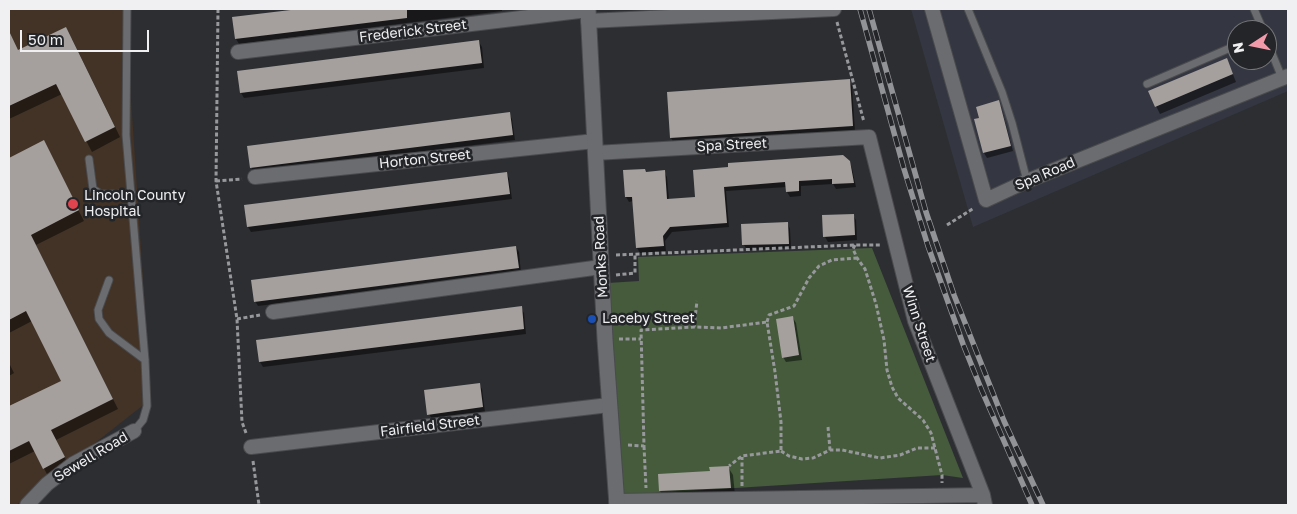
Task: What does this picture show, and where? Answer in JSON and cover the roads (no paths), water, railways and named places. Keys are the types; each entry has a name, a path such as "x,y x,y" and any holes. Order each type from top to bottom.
{"main road":[{"name":"Monks Road","path":"588,13 605,339 617,503"}],"street":[{"name":"Spa Road","path":"932,9 986,200 1027,181 1285,77"},
{"name":"Frederick Street","path":"238,52 588,13 834,10"},
{"name":"Spa Street","path":"595,147 868,137"},
{"name":"Winn Street","path":"868,137 915,320 984,500"},
{"name":"Horton Street","path":"256,178 595,147"},
{"path":"273,312 601,271"},
{"name":"Fairfield Street","path":"251,447 609,405"},
{"name":"Sewell Road","path":"27,505 47,484 73,464 134,431"},
{"path":"617,503 646,501 697,503 742,500 943,496 984,500"}],"lane":[{"path":"127,9 126,135 145,360 147,406 144,420 134,431"},
{"path":"968,9 1002,92 1027,181"},
{"path":"1147,84 1227,49"},
{"path":"1277,61 1285,77"},
{"path":"89,159 93,189 101,194 132,194"},
{"path":"109,280 98,310 99,318 109,333 145,360"}],"railway":[{"path":"860,9 904,169 928,246 963,344 1032,505"},
{"path":"869,9 926,212 954,295 1004,421 1043,505"}],"place":[{"name":"Lincoln County Hospital","path":"73,204"},
{"name":"Laceby Street","path":"592,319"}]}
